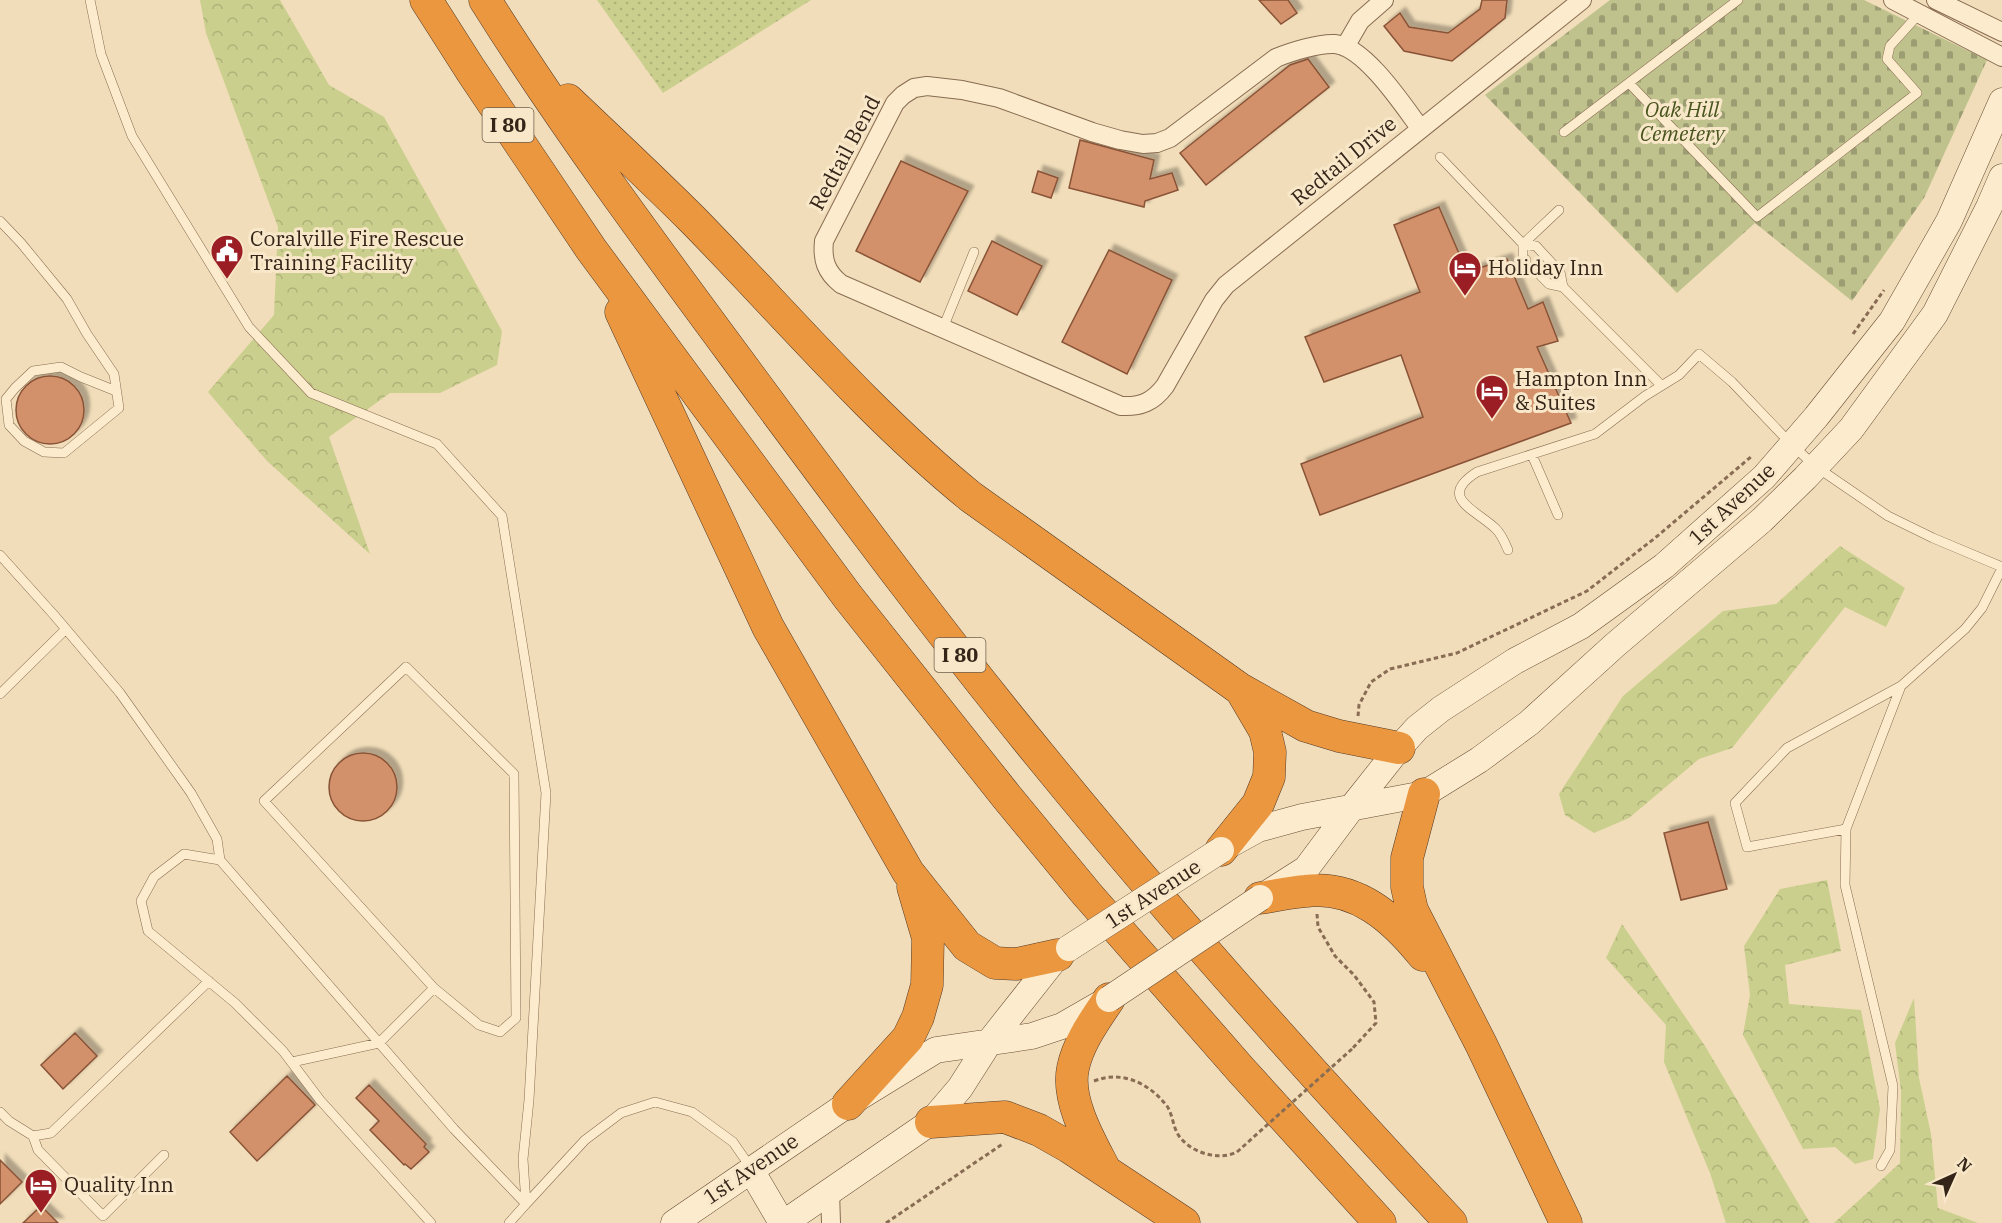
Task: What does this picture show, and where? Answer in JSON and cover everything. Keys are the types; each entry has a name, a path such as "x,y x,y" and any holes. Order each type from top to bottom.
{"highway":[{"name":"I 80","path":"426,0 591,249 848,597 1086,893 1233,1062 1380,1223"},
{"name":"I 80","path":"485,0 516,49 661,256 882,556 1046,763 1137,872 1280,1036 1451,1223"},
{"path":"516,49 693,220 817,353 871,407 930,464 971,497 1240,689 1306,726 1339,736 1399,748"},
{"path":"591,249 768,627 909,872 967,946 995,963 1016,964 1064,952"},
{"path":"1221,850 1258,804 1269,777 1270,752 1265,731 1240,689"},
{"path":"1424,794 1407,858 1407,887 1412,910 1481,1044 1566,1223"},
{"path":"848,1104 908,1038 918,1017 927,985 928,938 909,872"},
{"path":"1260,898 1308,890 1334,892 1355,897 1382,913 1405,933 1456,996"},
{"path":"1106,1172 1080,1121 1073,1088 1072,1069 1085,1036 1109,999"},
{"path":"931,1122 1005,1117 1039,1130 1069,1147 1184,1223"}],"main road":[{"name":"1st Avenue","path":"674,1223 848,1104 936,1050 1032,1036 1062,1026 1109,999 1306,869 1353,806 1417,728 1441,709 1515,661 1581,626 1664,566 1764,477 1786,438 1892,321 1949,221 2002,101"},
{"name":"1st Avenue","path":"783,1223 931,1122 960,1088 990,1041 1064,952 1221,850 1258,829 1353,806 1424,794 1479,760 1529,723 1615,645 1762,520 1851,429 1935,314 2002,177"},
{"path":"751,1170 783,1223"}],"street":[{"path":"1384,0 1360,21 1345,47 1376,71 1420,128"},
{"name":"Redtail Drive","path":"1165,386 1214,300 1226,285 1582,0"},
{"path":"1893,0 2002,57"},
{"path":"1936,0 2002,32"},
{"name":"Redtail Bend","path":"1165,386 1148,402 1135,406 1121,406 842,284 831,276 825,265 824,240 895,103 903,94 915,88 927,86 962,90 999,98 1092,132 1120,140 1150,144 1170,138 1276,58 1295,50 1334,44 1345,47"},
{"path":"830,1191 831,1223"}],"lane":[{"path":"90,0 101,54 132,136 249,327 311,393 437,444 502,516 546,793 529,1100 523,1159 526,1204"},
{"path":"1564,132 1738,0"},
{"path":"1629,83 1757,217 1917,93 1887,59 1890,46 1919,14"},
{"path":"1440,157 1523,244 1536,246 1560,272 1563,287 1661,385"},
{"path":"1526,260 1523,257 1523,244 1559,210"},
{"path":"0,222 21,243 67,299 114,374 119,408 64,453 44,452 24,441 9,425 6,399 33,371 61,367 116,391"},
{"path":"943,328 974,252"},
{"path":"1541,276 1549,285 1563,287"},
{"path":"1508,550 1497,530 1462,503 1461,487 1467,478 1478,472 1595,434 1661,385 1679,375 1700,354 1732,382 1815,466 1888,516 2002,568 1982,608 1965,629 1901,686 1787,748 1735,803 1747,847 1846,829"},
{"path":"1532,455 1558,515"},
{"path":"0,555 4,563 66,629 120,693 191,793 217,839 220,860 454,1129 526,1204"},
{"path":"0,694 66,629"},
{"path":"406,667 514,774 516,1018 500,1032 479,1025 434,988 264,801 406,667"},
{"path":"1881,1166 1890,1150 1893,1086 1845,885 1846,829 1901,686"},
{"path":"220,860 184,854 154,877 141,901 148,931 235,1003 283,1051 320,1100 431,1223"},
{"path":"33,1136 51,1133 209,981"},
{"path":"292,1062 379,1043 434,988"},
{"path":"509,1223 585,1140 621,1113 655,1102 692,1112 733,1142 751,1170"},
{"path":"0,1112 9,1121 33,1136 38,1150 103,1216 164,1155"}],"path":[{"path":"1851,337 1884,289"},
{"path":"1357,724 1359,705 1371,682 1390,669 1457,653 1587,591 1786,438"},
{"path":"1084,1085 1105,1077 1128,1077 1148,1087 1168,1107 1178,1136 1190,1146 1213,1156 1227,1157 1237,1152 1353,1049 1376,1023 1374,1002 1354,975 1335,956 1318,927 1317,906"},
{"path":"886,1223 1011,1138"}],"green space":[{"path":"200,0 280,0 329,85 384,117 502,331 497,365 440,393 390,393 329,437 370,554 267,461 208,392 274,315 278,227 206,33"},
{"path":"597,0 811,0 663,93"},
{"name":"Oak Hill Cemetery","path":"1610,0 1864,0 1987,60 1924,198 1852,301 1755,223 1677,293 1485,95"},
{"path":"1840,546 1905,588 1886,627 1845,607 1732,748 1699,759 1629,818 1594,833 1565,815 1559,794 1623,696 1723,611 1776,604"},
{"path":"1827,880 1841,951 1785,965 1789,1004 1861,1010 1880,1109 1873,1159 1855,1164 1835,1147 1803,1149 1743,1035 1750,995 1744,946 1780,889"},
{"path":"1622,924 1705,1046 1810,1223 1726,1223 1710,1173 1664,1062 1666,1025 1606,958"},
{"path":"1914,998 1919,1078 1931,1134 1938,1208 1978,1223 1834,1223 1900,1163 1901,1091 1895,1043"}],"building":[{"path":"1259,0 1288,0 1297,13 1281,24"},
{"path":"1482,0 1507,0 1505,18 1452,61 1404,51 1384,26 1400,13 1409,27 1448,33 1480,9"},
{"path":"1308,59 1329,87 1206,185 1180,153 1290,65"},
{"path":"1080,140 1154,160 1150,179 1172,173 1178,190 1145,201 1144,207 1069,188"},
{"path":"901,161 968,191 920,282 856,251"},
{"path":"1038,171 1058,178 1051,198 1032,192"},
{"path":"1439,207 1467,272 1507,259 1528,309 1543,302 1558,341 1537,347 1571,423 1320,515 1301,464 1423,417 1401,355 1324,382 1305,337 1420,292 1394,225"},
{"path":"992,241 1042,266 1017,315 968,291"},
{"path":"1109,250 1172,280 1127,374 1062,342"},
{"path":"50,376 63,379 74,386 81,397 84,410 81,423 74,434 63,441 50,444 37,441 26,434 19,423 16,410 19,397 26,386 37,379"},
{"path":"363,753 376,756 387,763 394,774 397,787 394,800 387,811 376,818 363,821 350,818 339,811 332,800 329,787 332,774 339,763 350,756"},
{"path":"1708,822 1727,889 1681,900 1664,833"},
{"path":"75,1033 97,1056 63,1089 41,1065"},
{"path":"287,1076 315,1105 257,1161 230,1132"},
{"path":"369,1085 426,1144 424,1147 429,1152 411,1169 404,1165 370,1130 379,1121 356,1098"},
{"path":"0,1160 22,1182 0,1204"},
{"name":"Quality Inn","path":"41,1206 58,1223 23,1223"}],"place":[{"name":"Coralville Fire Rescue Training Facility","path":"227,280"},
{"name":"Holiday Inn","path":"1465,297"},
{"name":"Hampton Inn & Suites","path":"1492,420"},
{"name":"Quality Inn","path":"41,1214"}]}
